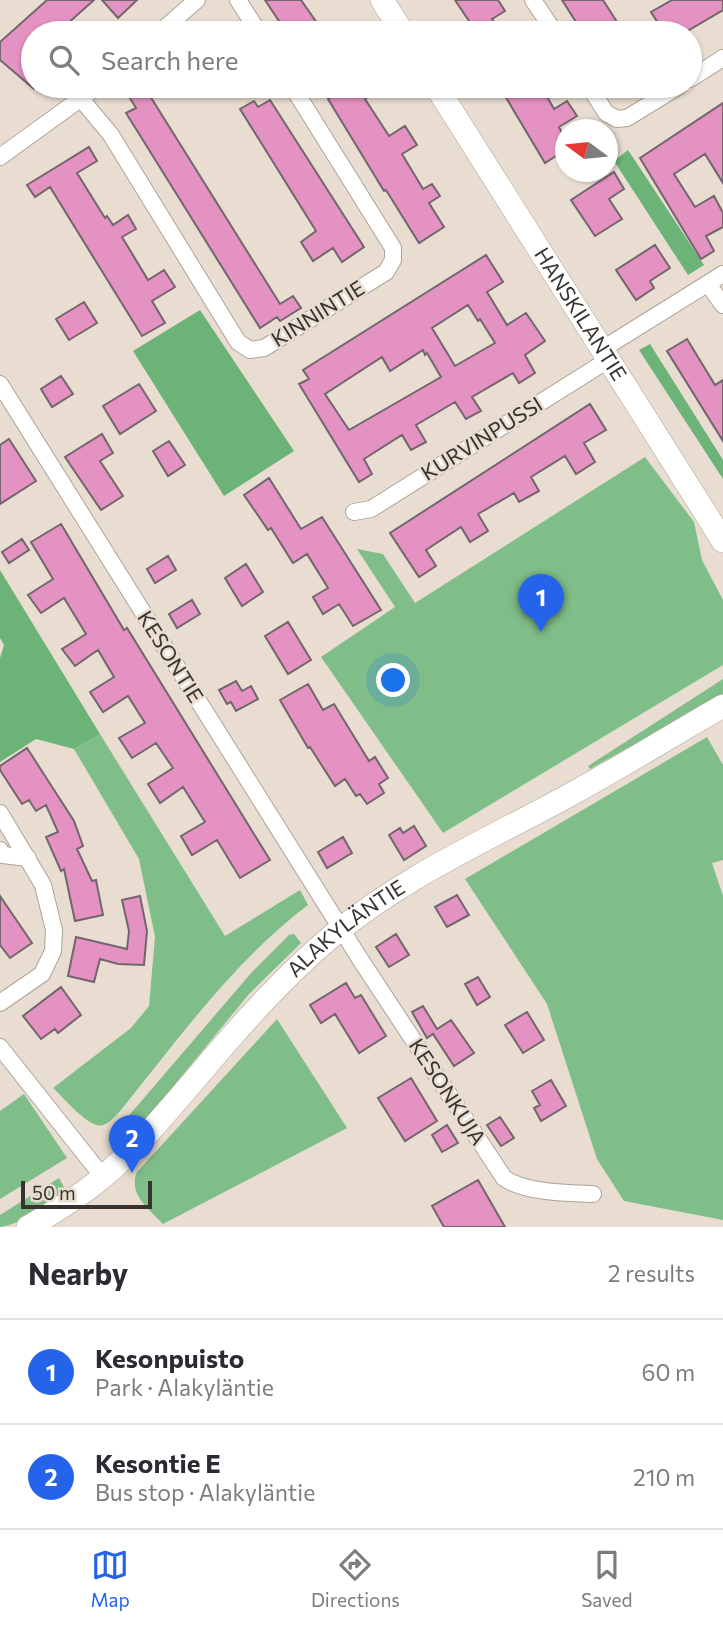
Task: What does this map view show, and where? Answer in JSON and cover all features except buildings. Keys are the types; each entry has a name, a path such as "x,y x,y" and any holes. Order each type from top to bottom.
{"street":[{"path":"173,21 197,0"},
{"path":"238,0 251,21"},
{"path":"382,0 395,21"},
{"path":"533,0 547,21"},
{"path":"702,71 723,58"},
{"path":"0,157 84,98"},
{"name":"KINNINTIE","path":"82,100 111,135 238,342 250,350 264,348 386,271 393,260 393,248 299,98"},
{"name":"HANSKILANTIE","path":"444,98 723,541"},
{"path":"597,98 606,113 617,119 627,118 660,98"},
{"name":"KURVINPUSSI","path":"354,512 371,509 723,274"},
{"path":"708,284 723,305"},
{"name":"KESONTIE","path":"0,384 341,929"},
{"name":"ALAKYLÄNTIE","path":"28,1227 55,1212 103,1177 153,1127 270,995 341,929 390,894 577,791 723,706"},
{"path":"0,813 43,885 54,930 53,951 42,974 0,1003"},
{"path":"0,850 4,855 28,858"},
{"name":"KESONKUJA","path":"341,929 504,1178 520,1186 593,1194"},
{"path":"0,1047 103,1177"}],"green space":[{"path":"628,150 704,265 688,275 618,167 618,158"},
{"path":"200,310 294,451 224,496 133,351"},
{"path":"650,344 723,460 723,479 639,350"},
{"path":"645,457 694,522 702,560 723,600 723,665 443,833 321,657 395,607 357,549 383,554 415,603"},
{"path":"0,570 100,734 74,749 36,739 0,762 0,658 4,645 0,638"},
{"path":"723,679 723,695 590,769 588,766"},
{"path":"100,734 225,936 300,890 308,905 281,927 232,975 121,1110 103,1125 91,1123 84,1118 53,1088 131,1028 149,1006 155,937 139,859 74,749"},
{"path":"707,737 723,765 723,860 712,863 723,896 723,1220 624,1201 597,1159 547,1004 465,879"},
{"path":"294,934 301,943 249,994 154,1110 128,1137 114,1142 108,1140 252,972 289,935"},
{"path":"277,1019 347,1128 163,1224 137,1194 137,1172"},
{"path":"24,1094 67,1158 0,1199 0,1111"},
{"path":"59,1178 65,1189 59,1194 25,1218 0,1227 0,1215"}],"place":[{"name":"Kesonpuisto","path":"541,632"},
{"name":"Kesontie E","path":"132,1173"}]}
